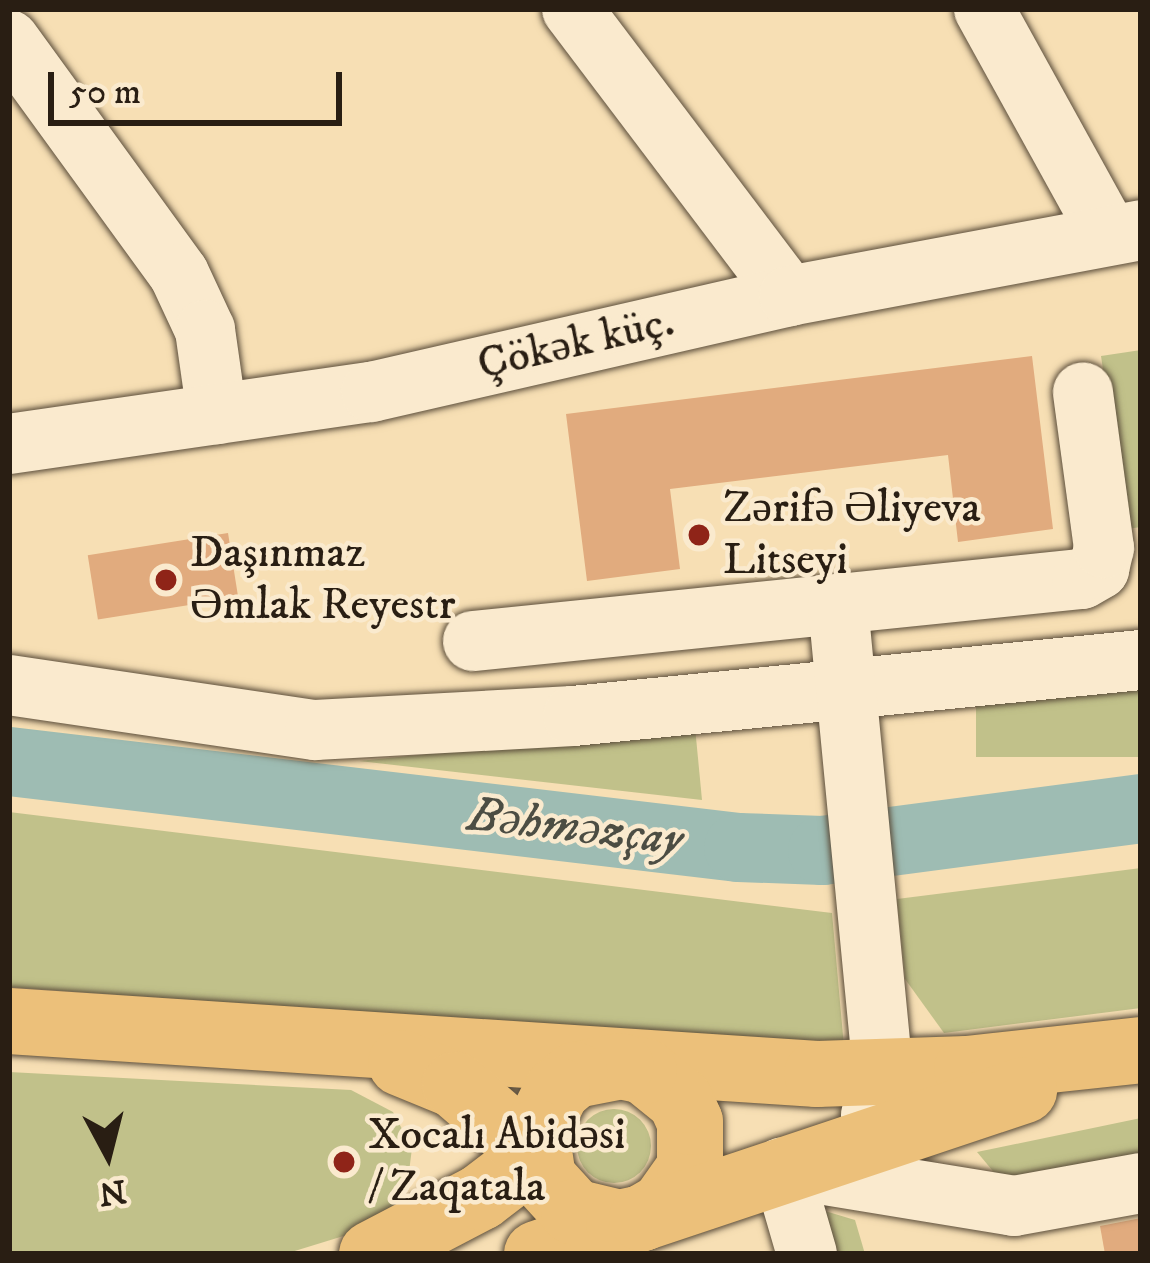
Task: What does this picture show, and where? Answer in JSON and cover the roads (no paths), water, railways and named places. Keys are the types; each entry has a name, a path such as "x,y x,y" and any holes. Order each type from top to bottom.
{"main road":[{"path":"9,1021 621,1066 883,1073 1141,1051"},
{"path":"315,1046 421,1068 455,1085 536,1155"},
{"path":"537,1254 805,1160 1141,1051"},
{"path":"621,1066 644,1071 680,1100 694,1145 679,1189 642,1218 596,1221 574,1212 543,1178 536,1132 557,1090 575,1075 621,1066"},
{"path":"375,1254 481,1197 536,1155"},
{"path":"375,1254 412,1254"}],"street":[{"path":"572,9 789,296"},
{"path":"984,9 1124,231"},
{"path":"9,40 179,274 205,330 217,414"},
{"name":"Çökək küç.","path":"9,444 370,392 789,296 1124,231"},
{"path":"473,640 1082,579 1099,569 1103,548 1083,392"},
{"path":"805,1160 874,1112 883,1073 869,886 838,604"},
{"path":"9,685 315,730 849,690 1141,660"},
{"path":"805,1160 1014,1206 1141,1183"},
{"path":"805,1160 807,1254"}],"waterway":[{"name":"Bəhməzçay","path":"9,761 738,847 822,850 1141,808"}],"place":[{"name":"Zərifə Əliyeva Litseyi","path":"699,535"},
{"name":"Daşınmaz Əmlak Reyestr","path":"166,580"},
{"name":"Xocalı Abidəsi / Zaqatala","path":"344,1162"}]}
